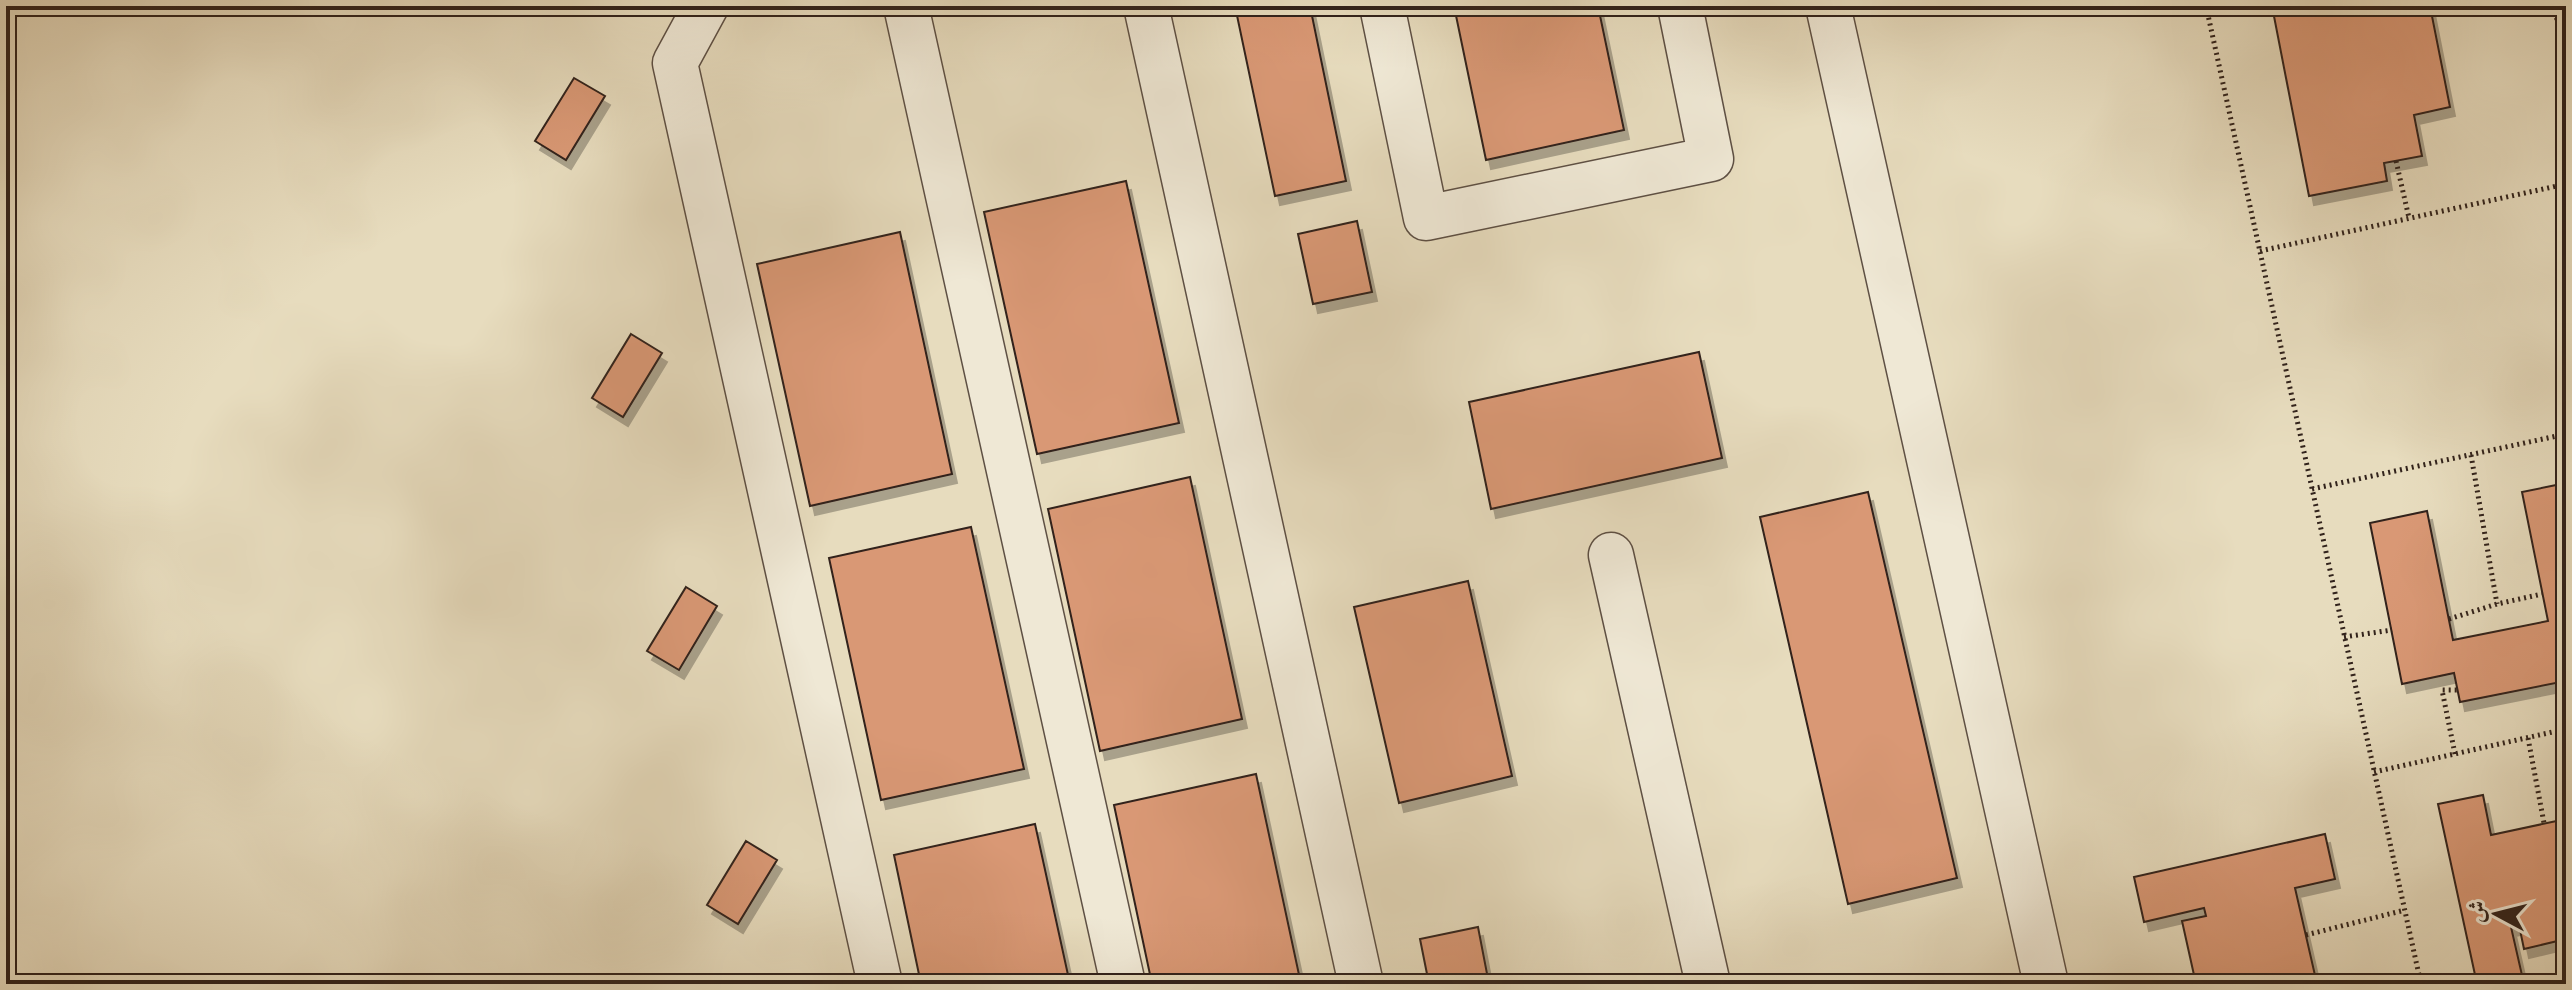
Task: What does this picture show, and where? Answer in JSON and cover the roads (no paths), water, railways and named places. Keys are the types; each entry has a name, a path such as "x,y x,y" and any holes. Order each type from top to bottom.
{"street":[{"path":"706,6 675,63 880,984"},
{"path":"906,6 1123,984"},
{"path":"1146,6 1361,984"},
{"path":"1382,6 1426,218 1711,159 1689,8"},
{"path":"1828,6 2045,984"},
{"path":"1611,555 1708,984"}]}
